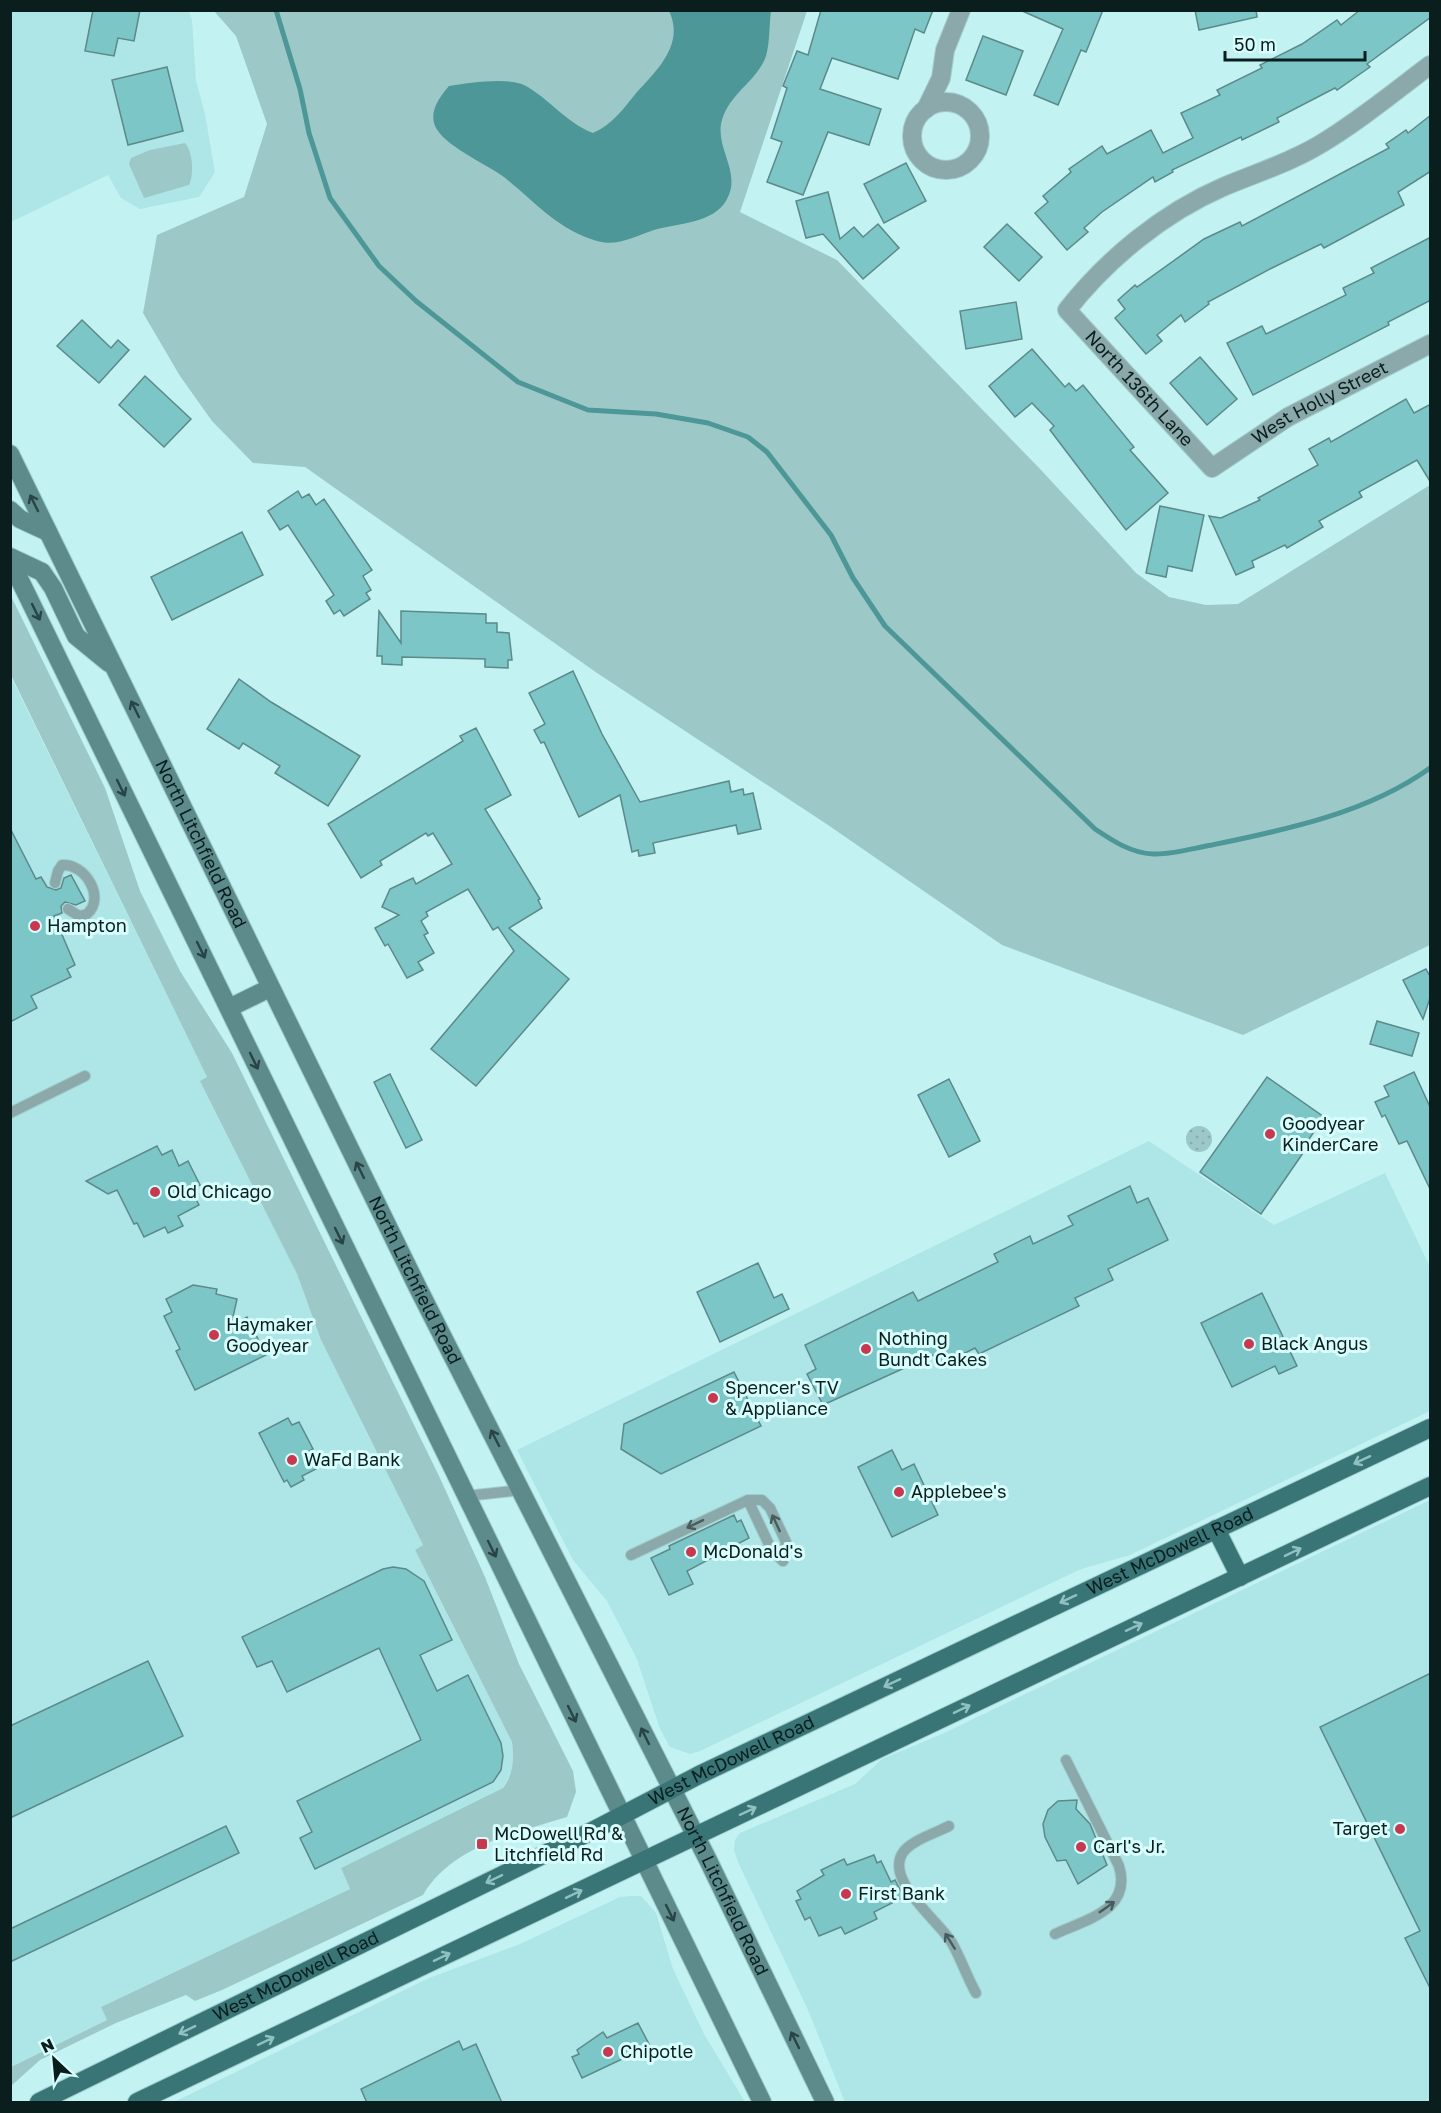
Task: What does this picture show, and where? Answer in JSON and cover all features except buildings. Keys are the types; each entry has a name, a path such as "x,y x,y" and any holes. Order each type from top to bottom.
{"main road":[{"name":"North Litchfield Road","path":"10,454 270,988 696,1836 825,2103"},
{"path":"10,510 20,519 48,532"},
{"path":"10,558 42,572 53,588 76,636 116,668"},
{"path":"10,558 762,2103"},
{"path":"229,1008 270,988"},
{"name":"West McDowell Road","path":"39,2103 671,1788 1431,1428"},
{"path":"137,2103 1431,1486"},
{"path":"1216,1529 1240,1577"}],"street":[{"path":"941,78 960,105 974,116 979,126 980,138 971,159 950,170 927,165 915,149 913,128 917,118 926,109 941,78 945,50 961,10"},
{"name":"North 136th Lane","path":"1212,468 1066,310 1088,283 1133,243 1178,212 1223,188 1260,174 1320,145 1431,65"},
{"path":"926,109 943,102 960,105"},
{"name":"West Holly Street","path":"1212,468 1288,417 1431,344"}],"lane":[{"path":"55,883 57,871 62,865 70,865 83,871 96,897 95,903 87,914 79,916 68,909"},
{"path":"10,1113 85,1076"},
{"path":"466,1496 521,1490"},
{"path":"631,1555 748,1500 762,1500 770,1508 786,1542 783,1561 772,1551 748,1500"},
{"path":"1055,1934 1107,1909 1120,1897 1124,1881 1119,1866 1066,1760"},
{"path":"949,1826 907,1848 900,1856 900,1871 920,1908 935,1920 951,1942 976,1994"}],"shaded area":[{"path":"11,11 189,11 192,20 196,81 205,114 215,172 199,197 140,209 121,198 108,175 11,222"},
{"path":"214,11 807,11 740,212 837,260 1042,471 1136,573 1169,597 1206,605 1238,604 1430,485 1430,945 1243,1035 1002,945 828,825 597,673 305,467 253,463 212,421 180,376 143,313 157,235 244,197 267,124 236,36"},
{"path":"669,11 771,11 768,45 762,65 731,102 722,120 722,140 730,169 731,189 721,207 704,218 654,230 619,242 597,241 570,230 558,222 504,177 447,140 435,126 434,109 449,86 508,81 533,90 583,129 593,133 600,130 617,116 653,75 666,56 674,34"},
{"path":"185,143 190,152 192,164 189,185 144,198 129,164 131,158 150,150"},
{"path":"10,594 105,788 140,891 180,971 232,1053 439,1476 485,1577 519,1664 573,1771 576,1792 567,1817 507,1836 468,1853 435,1878 423,1895 222,1990 195,2001 186,1995 116,2023 40,2060 11,2086 11,2067 107,2020 101,2007 350,1889 341,1868 503,1788 511,1771 513,1755 512,1742 415,1550 423,1545 321,1340 297,1274 200,1081 207,1077 11,675"},
{"path":"10,675 207,1077 201,1081 297,1274 321,1340 423,1545 415,1550 512,1742 513,1756 513,1767 503,1788 341,1868 350,1889 101,2007 107,2020 11,2067"},
{"path":"1199,1126 1208,1130 1212,1139 1208,1148 1199,1152 1190,1148 1186,1139 1190,1130"},
{"path":"1149,1141 1274,1225 1385,1173 1430,1267 1430,1411 1130,1555 1081,1569 700,1751 690,1754 670,1747 660,1729 637,1659 607,1601 573,1560 517,1450"},
{"path":"1430,1500 1430,2102 845,2102 808,2010 738,1862 734,1850 735,1840 740,1833 855,1784 882,1759 942,1734"},
{"path":"641,1896 656,1913 673,1969 704,2034 745,2102 174,2102 429,1978 520,1944 620,1897"}],"waterway":[{"path":"276,10 300,89 309,133 330,198 379,266 416,301 518,382 588,410 656,414 708,423 748,437 767,452 831,535 853,578 885,626 1095,829 1122,846 1137,851 1160,854 1182,851 1325,818 1380,797 1430,768"}],"place":[{"name":"Hampton","path":"35,926"},
{"name":"Goodyear KinderCare","path":"1270,1134"},
{"name":"Old Chicago","path":"155,1192"},
{"name":"Haymaker Goodyear","path":"214,1335"},
{"name":"Black Angus","path":"1249,1344"},
{"name":"Nothing Bundt Cakes","path":"866,1349"},
{"name":"Spencer's TV & Appliance","path":"713,1398"},
{"name":"WaFd Bank","path":"292,1460"},
{"name":"Applebee's","path":"899,1492"},
{"name":"McDonald's","path":"691,1552"},
{"name":"Target","path":"1400,1829"},
{"name":"McDowell Rd & Litchfield Rd","path":"482,1844"},
{"name":"Carl's Jr.","path":"1081,1847"},
{"name":"First Bank","path":"846,1894"},
{"name":"Chipotle","path":"608,2052"}]}
